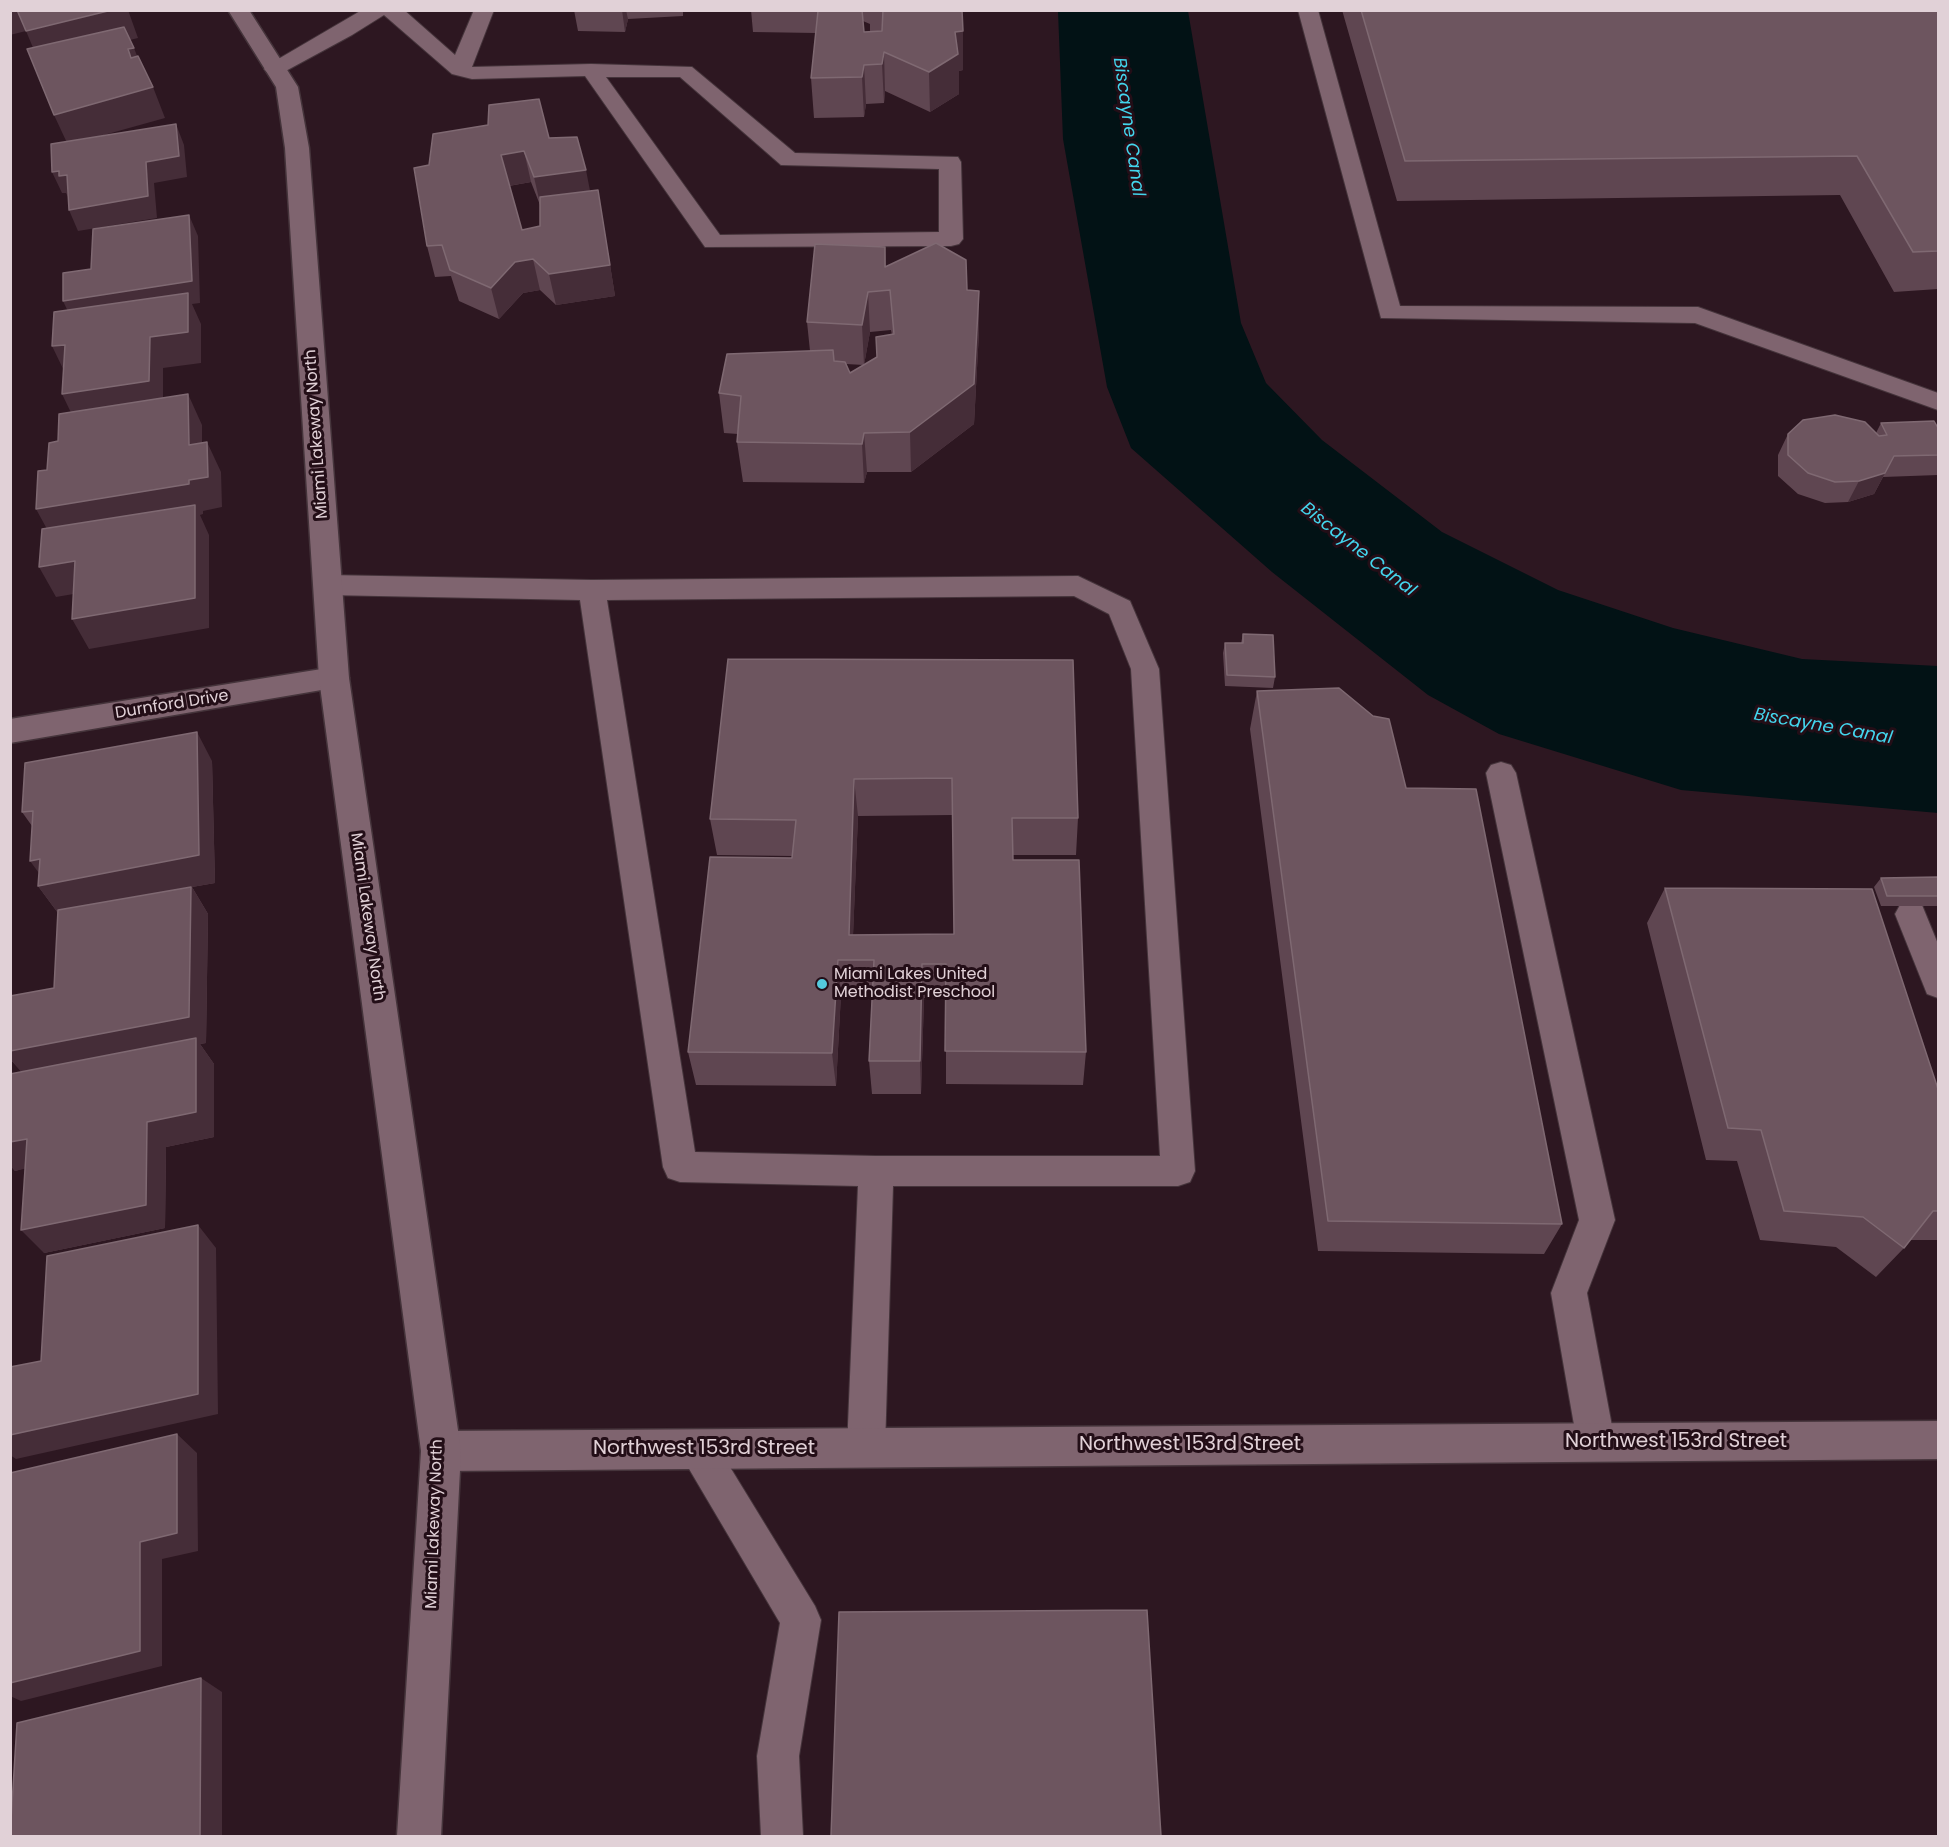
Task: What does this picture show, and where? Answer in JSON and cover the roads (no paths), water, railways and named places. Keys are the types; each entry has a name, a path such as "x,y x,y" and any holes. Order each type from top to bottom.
{"street":[{"name":"Miami Lakeway North","path":"237,10 287,87 297,148 334,678 441,1451 419,1836"},
{"name":"Durnford Drive","path":"10,732 334,678"},
{"name":"Northwest 153rd Street","path":"441,1451 1938,1440"}],"lane":[{"path":"275,69 345,31 377,10"},
{"path":"391,10 459,70 472,73 591,70 684,71 789,160 950,162 951,239 713,242 591,70"},
{"path":"459,70 484,10"},
{"path":"1308,10 1390,313 1698,315 1938,402"},
{"path":"328,585 592,590 1078,586 1120,608 1144,669 1178,1172 876,1172 680,1167 592,590"},
{"path":"1501,773 1597,1220 1569,1293 1596,1442"},
{"path":"1911,914 1938,984"},
{"path":"866,1448 876,1172"},
{"path":"698,1449 801,1620 778,1756 782,1836"}],"water":[{"name":"Biscayne Canal","path":"1058,11 1188,11 1241,323 1266,383 1322,440 1442,532 1558,590 1673,628 1802,659 1938,666 1938,813 1681,790 1499,734 1428,695 1272,572 1131,448 1107,387 1063,139"}],"place":[{"name":"Miami Lakes United Methodist Preschool","path":"822,984"}]}
